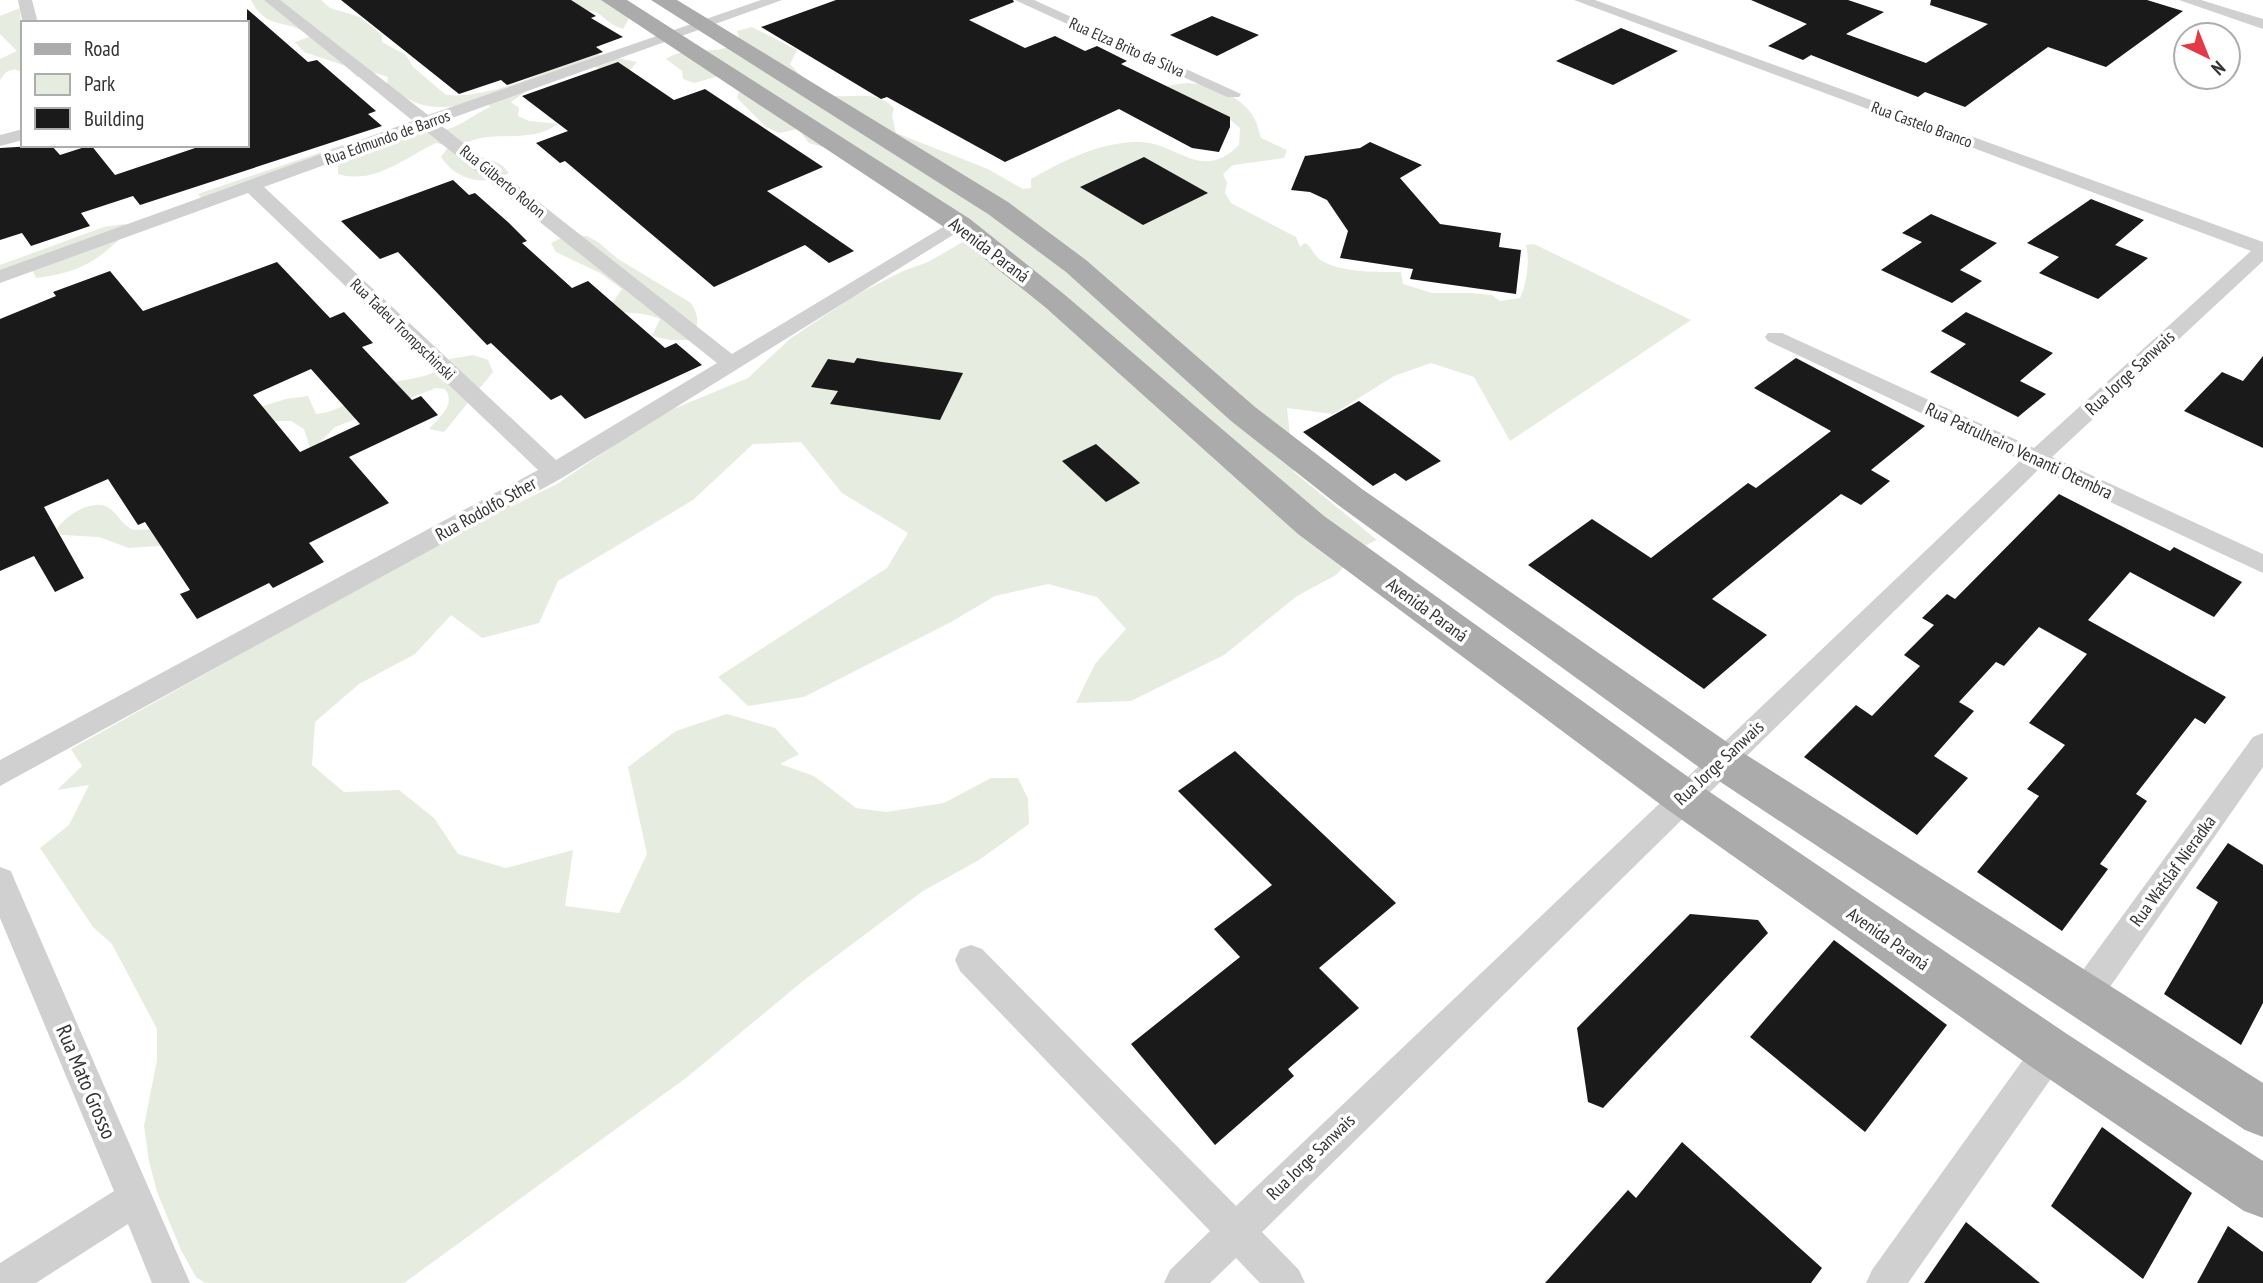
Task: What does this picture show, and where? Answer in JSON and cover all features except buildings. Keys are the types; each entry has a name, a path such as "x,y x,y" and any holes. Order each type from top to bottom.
{"main road":[{"name":"Avenida Paraná","path":"612,0 960,225 1055,301 1311,525 1683,797 2050,1051 2263,1192"},
{"name":"Avenida Paraná","path":"662,0 998,208 1076,266 1243,414 1339,489 1722,761 2263,1112"}],"street":[{"path":"25,0 30,21"},
{"name":"Rua Gilberto Rolon","path":"271,0 428,121 733,365"},
{"name":"Rua Edmundo de Barros","path":"0,277 428,121 775,0"},
{"name":"Rua Elza Brito da Silva","path":"1022,0 1233,94"},
{"name":"Rua Castelo Branco","path":"1581,0 2263,250"},
{"path":"1609,10 1632,0"},
{"path":"2186,0 2263,24"},
{"path":"0,141 21,135"},
{"name":"Rua Tadeu Trompschinski","path":"252,186 554,472"},
{"name":"Rua Rodolfo Sther","path":"0,774 554,472 960,225"},
{"name":"Rua Jorge Sanwais","path":"1183,1283 1683,797 2036,459 2263,250"},
{"name":"Rua Patrulheiro Venanti Otembra","path":"1775,337 2263,564"},
{"name":"Rua Watslaf Nieradka","path":"2084,996 2263,745"},
{"name":"Rua Mato Grosso","path":"0,881 171,1283"},
{"path":"971,960 1237,1229 1286,1283"},
{"path":"1885,1283 2050,1051"},
{"path":"2,1283 135,1198"}],"green space":[{"path":"251,0 321,0 330,8 360,17 382,35 382,42 406,55 413,67 446,95 481,93 500,88 554,68 586,52 637,62 630,70 615,75 592,66 532,87 511,102 519,108 518,116 529,121 558,124 534,134 484,138 461,146 472,154 504,167 509,173 500,177 490,180 472,179 455,172 441,157 449,146 436,143 377,173 364,176 338,174 338,165 333,159 202,199 198,194 351,142 448,129 490,107 486,100 445,107 423,105 411,101 387,85 388,77 376,73 357,77 346,66 304,52 295,42 309,37 295,27 264,17"},
{"path":"562,0 623,0 631,15 623,29 597,13 574,12"},
{"path":"20,8 21,72 15,69 6,72 0,80 0,59 17,51 0,34 0,16"},
{"path":"752,27 797,50 790,64 819,90 830,95 879,98 894,108 892,116 896,133 988,169 1023,189 1031,188 1031,179 1067,160 1117,144 1131,142 1162,146 1199,161 1211,161 1224,156 1239,145 1240,128 1222,113 1167,87 1191,83 1218,89 1230,95 1250,112 1261,138 1287,150 1284,158 1233,165 1223,174 1227,183 1225,193 1231,203 1296,237 1300,247 1305,243 1327,264 1358,271 1401,272 1403,284 1432,293 1492,295 1500,301 1520,298 1527,272 1526,245 1534,244 1691,320 1510,441 1474,377 1431,363 1394,376 1333,414 1287,408 1294,472 1377,540 1364,546 1336,575 1297,596 1224,655 1131,701 1076,703 1095,664 1126,629 1097,597 1048,584 995,596 951,622 804,697 748,706 718,677 887,568 908,533 842,493 801,442 753,444 693,500 558,581 539,623 482,638 451,615 415,654 359,684 315,722 312,765 344,792 399,790 434,818 458,854 506,868 573,850 565,906 619,913 647,854 628,767 676,731 727,714 775,728 799,754 780,764 814,776 856,808 886,812 944,803 991,778 1018,778 1028,799 1029,824 979,860 923,891 803,981 686,1078 404,1283 205,1283 196,1277 181,1250 157,1192 149,1161 144,1126 157,1060 157,1029 112,944 93,927 40,848 69,825 89,785 57,790 82,766 71,749 465,529 557,484 659,415 748,378 791,338 856,295 903,271 928,262 973,236 827,148 809,143 798,129 779,133 766,127 737,98 741,85 726,74 694,83 683,79 682,71 666,59 686,52 724,48 739,38 737,31"},
{"path":"125,224 126,233 96,259 76,269 36,278 32,269 0,276 0,265 104,227"},
{"path":"568,235 587,236 598,242 618,259 691,303 697,321 690,340 652,336 660,319 653,316 597,311 613,302 622,289 600,273 556,252 551,243"},
{"path":"473,355 488,360 493,372 444,432 429,429 448,406 445,389 436,388 335,427 320,442 313,459 173,545 129,548 99,537 61,535 57,529 80,509 102,505 133,530 160,529 310,448 304,429 291,421 251,421 250,410 286,399 308,396 316,414 324,413 340,408 375,388 435,372 450,359"}]}
